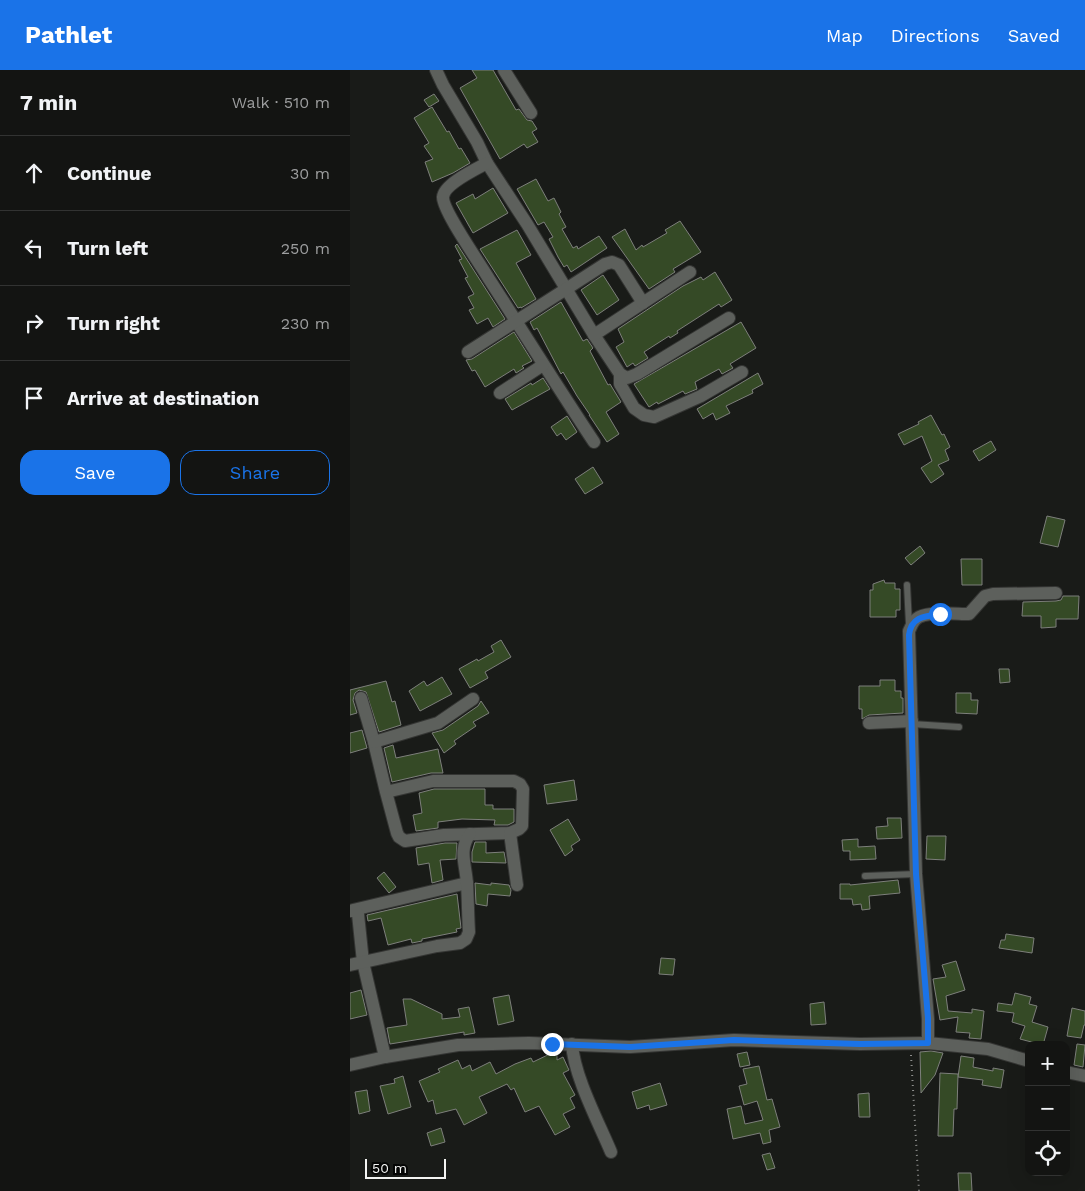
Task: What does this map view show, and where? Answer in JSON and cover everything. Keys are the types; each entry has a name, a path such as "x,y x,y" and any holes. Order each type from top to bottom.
{"street":[{"path":"436,70 477,142 486,163 620,374 628,378 637,374 729,318"},
{"path":"504,70 531,113"},
{"path":"486,163 445,190 443,198 445,205 543,365 594,442"},
{"path":"468,352 605,264 612,262 619,265 643,303"},
{"path":"594,335 690,272"},
{"path":"500,393 543,365"},
{"path":"620,374 620,384 634,408 644,415 654,417 701,396 742,372"},
{"path":"928,1043 928,1018 916,874 910,630 913,622 919,617 940,614 969,614 985,596 993,594 1056,593"},
{"path":"361,698 374,742 386,792 397,833 405,841 444,835 510,833 520,830 522,826 523,789 520,784 514,781 433,781 386,792"},
{"path":"374,742 438,723 472,700"},
{"path":"869,724 912,723"},
{"path":"510,833 517,885"},
{"path":"350,965 437,946 460,943 466,939 468,932 467,883 463,851 464,842 470,834"},
{"path":"351,910 467,883"},
{"path":"351,910 358,914 363,962 385,1057"},
{"path":"350,1065 458,1045 529,1043 630,1047 734,1040 928,1043 988,1049 1025,1060"},
{"path":"572,1044 572,1056 611,1152"},
{"path":"1070,1073 1085,1076"}],"lane":[{"path":"907,585 910,630"},
{"path":"912,723 959,727"},
{"path":"865,876 916,874"}],"path":[{"path":"910,1043 919,1191"}],"building":[{"path":"472,70 493,70 516,110 519,109 527,120 532,121 537,129 532,132 538,142 527,148 524,144 500,159 460,88 477,78"},
{"path":"434,94 439,101 429,107 424,100"},
{"path":"432,107 447,132 449,131 459,149 461,148 470,163 432,182 425,162 433,159 424,146 429,143 414,118"},
{"path":"536,179 548,201 554,198 566,227 562,229 573,248 577,246 578,249 599,236 607,248 571,272 567,265 564,267 558,257 549,239 553,237 544,222 538,225 517,189"},
{"path":"493,188 508,213 473,233 456,203 473,194 475,199"},
{"path":"680,221 701,252 673,269 675,272 649,289 612,237 625,229 636,250 667,233 665,230"},
{"path":"517,230 531,255 516,263 536,299 521,308 518,308 480,249"},
{"path":"457,244 505,319 493,327 488,318 477,324 469,310 474,308 468,297 474,294 465,278 468,277 459,260 462,259 455,246"},
{"path":"715,272 732,300 721,307 719,304 677,331 678,333 670,338 669,336 644,352 648,358 635,366 633,363 627,367 616,347 624,342 618,329 683,286 701,277 703,280"},
{"path":"603,275 619,300 597,315 581,290"},
{"path":"561,302 583,341 587,339 593,348 590,351 608,385 610,384 621,402 606,412 619,434 607,442 563,372 561,374 537,328 534,330 530,322"},
{"path":"741,322 756,348 730,364 733,368 722,374 719,369 695,382 697,389 685,394 683,391 649,407 634,384"},
{"path":"514,332 532,361 522,366 524,368 516,373 514,369 485,387 475,370 472,371 466,360 472,359"},
{"path":"758,373 763,384 752,390 753,393 726,406 730,413 716,420 713,413 703,419 697,409"},
{"path":"543,378 550,389 512,410 505,399"},
{"path":"931,415 950,447 945,450 949,460 938,465 944,474 931,483 921,468 932,461 922,436 904,445 898,434 919,424 918,422"},
{"path":"567,416 577,432 566,440 561,433 557,436 551,427"},
{"path":"991,441 996,450 979,461 973,451"},
{"path":"593,467 603,483 585,494 575,479"},
{"path":"1047,516 1065,520 1058,547 1040,543"},
{"path":"920,546 925,553 911,565 905,558"},
{"path":"961,559 982,559 982,585 962,585"},
{"path":"884,580 885,583 895,583 895,589 900,589 900,610 896,610 896,617 870,617 870,590 873,590 873,584"},
{"path":"1063,596 1079,596 1078,619 1056,619 1056,627 1041,628 1041,616 1022,616 1023,602 1056,601 1061,600"},
{"path":"501,640 511,657 485,672 488,678 470,688 459,669 494,652 491,646"},
{"path":"999,669 1009,669 1010,682 1000,683"},
{"path":"442,677 452,694 420,711 409,691 424,681 427,686"},
{"path":"880,680 895,680 895,691 901,691 901,698 903,698 903,713 869,715 862,719 862,709 859,709 859,686 880,686"},
{"path":"386,681 392,702 395,701 401,725 379,732 366,692 359,690 355,693 353,700 357,713 350,715 350,690"},
{"path":"956,693 971,693 971,700 978,700 977,714 956,713"},
{"path":"481,701 489,713 473,722 476,726 454,741 456,744 444,753 432,733 443,730 478,706"},
{"path":"362,730 367,748 350,753 350,733"},
{"path":"393,745 396,758 438,749 443,773 431,773 392,782 384,748"},
{"path":"574,780 577,800 547,804 544,785"},
{"path":"434,789 485,789 485,805 493,805 493,809 514,809 514,822 508,825 494,825 495,820 462,819 438,822 438,828 416,831 413,815 422,813 419,793"},
{"path":"887,818 901,818 902,838 877,839 876,827 888,826"},
{"path":"568,819 580,840 571,846 573,850 565,856 550,830"},
{"path":"927,836 946,836 945,860 926,859"},
{"path":"858,839 858,847 875,846 876,859 850,860 850,851 843,851 842,840"},
{"path":"475,842 486,842 486,853 504,852 506,863 472,862"},
{"path":"457,843 456,859 440,860 443,880 432,883 429,863 418,865 416,848"},
{"path":"384,872 396,887 389,893 377,878"},
{"path":"898,880 900,893 869,896 870,909 862,910 861,904 853,905 852,899 840,899 840,884 850,885"},
{"path":"475,883 509,885 511,890 510,896 488,894 487,906 476,904"},
{"path":"457,894 461,928 456,929 457,932 422,939 422,941 412,943 411,939 388,945 381,918 368,921 367,915"},
{"path":"1006,934 1034,938 1032,953 999,948 1001,940 1005,940"},
{"path":"661,958 675,959 673,975 659,974"},
{"path":"956,961 965,990 946,996 948,1011 972,1013 972,1009 984,1011 981,1039 969,1038 970,1033 956,1032 958,1017 940,1020 933,979 946,977 942,965"},
{"path":"361,990 367,1015 350,1019 350,993"},
{"path":"1015,993 1031,997 1029,1004 1037,1006 1032,1022 1048,1027 1044,1041 1020,1039 1025,1026 1012,1022 1014,1013 997,1011 998,1003 1012,1005"},
{"path":"509,995 514,1021 498,1025 493,998"},
{"path":"403,999 411,999 442,1014 442,1019 460,1017 458,1009 469,1007 475,1033 464,1035 464,1032 390,1044 387,1028 407,1025"},
{"path":"824,1002 826,1024 811,1025 810,1004"},
{"path":"1072,1008 1085,1011 1085,1025 1081,1038 1067,1036"},
{"path":"1077,1044 1085,1045 1083,1067 1074,1065"},
{"path":"557,1052 557,1060 563,1057 569,1070 563,1073 575,1095 570,1098 575,1108 563,1114 570,1127 555,1135 539,1106 525,1112 514,1088 511,1090 507,1084 479,1097 487,1113 464,1125 456,1109 436,1114 433,1100 428,1102 419,1081 440,1072 438,1069 458,1060 462,1069 470,1065 472,1071 490,1062 496,1074 515,1064 531,1058 533,1062"},
{"path":"747,1052 750,1065 740,1067 737,1054"},
{"path":"920,1052 943,1053 935,1075 921,1093"},
{"path":"961,1056 974,1058 973,1067 993,1071 993,1068 1004,1070 1001,1088 982,1085 983,1080 958,1077"},
{"path":"759,1066 767,1100 772,1099 780,1127 769,1130 771,1142 763,1144 760,1133 733,1139 727,1109 741,1106 745,1124 763,1120 757,1101 744,1105 739,1086 747,1084 743,1069"},
{"path":"940,1073 958,1074 957,1109 954,1109 953,1136 938,1136"},
{"path":"403,1076 411,1107 388,1114 380,1086 395,1083 394,1079"},
{"path":"660,1083 667,1105 650,1110 649,1105 637,1109 632,1092"},
{"path":"367,1090 370,1111 359,1114 355,1092"},
{"path":"869,1093 870,1117 859,1117 858,1094"},
{"path":"441,1128 445,1142 431,1146 427,1133"},
{"path":"770,1153 775,1168 767,1170 762,1155"},
{"path":"958,1173 971,1173 972,1191 959,1191"}],"route":[{"path":"552,1044 630,1047 734,1040 860,1044 928,1043 928,1018 916,874 909,635 913,622 919,617 940,614"}]}
